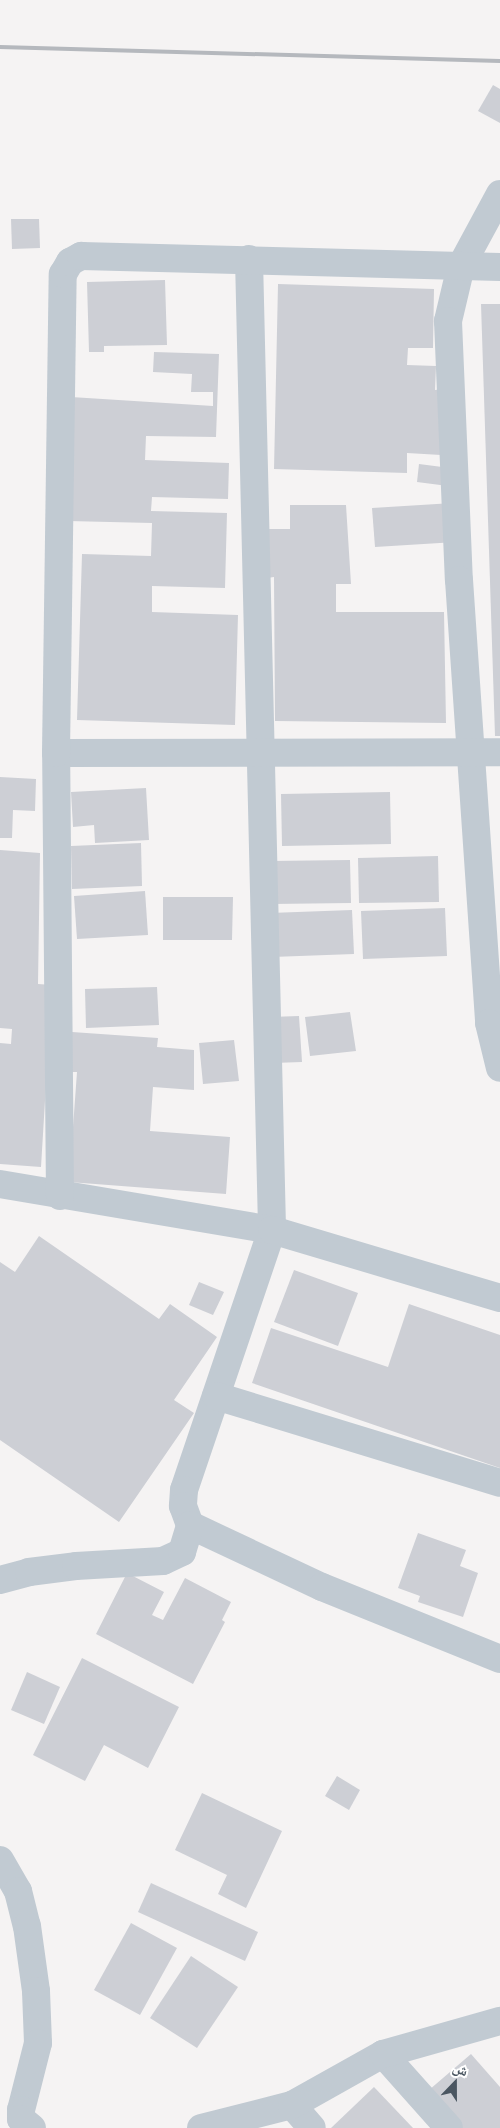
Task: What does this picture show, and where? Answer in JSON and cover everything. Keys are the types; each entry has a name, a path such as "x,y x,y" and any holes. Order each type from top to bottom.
{"street":[{"path":"500,194 460,266 448,321 471,750 489,1023 500,1068"},
{"path":"60,1196 56,754 63,274 70,262 81,256 500,267"},
{"path":"0,1580 29,1572 67,1567 163,1561 182,1552 190,1525 183,1506 184,1490 272,1230 258,754 249,259"},
{"path":"56,754 258,754 471,750 500,752"},
{"path":"0,1184 60,1196 272,1230 500,1298"},
{"path":"216,1396 500,1483"},
{"path":"190,1525 322,1587 500,1659"},
{"path":"0,1860 18,1891 25,1917 36,1992 38,2043 21,2110 21,2119 32,2128"},
{"path":"201,2128 292,2104 383,2054 500,2021"},
{"path":"383,2054 449,2128"},
{"path":"292,2104 312,2128"}],"building":[{"path":"493,85 500,89 500,123 478,111"},
{"path":"11,219 39,219 40,248 12,249"},
{"path":"165,280 167,345 104,346 104,352 89,352 87,282"},
{"path":"278,284 434,289 433,348 408,348 407,365 436,366 435,390 443,389 441,455 407,453 407,473 274,469"},
{"path":"481,304 500,304 500,736 495,736"},
{"path":"154,352 219,354 216,437 146,436 145,460 229,463 228,499 152,497 151,511 227,513 225,588 152,586 152,612 238,615 235,725 77,720 82,554 151,556 152,523 68,521 71,397 213,406 213,392 191,392 192,374 153,372"},
{"path":"419,464 450,468 448,486 417,482"},
{"path":"453,503 456,542 375,547 372,508"},
{"path":"290,505 346,505 351,584 336,584 336,612 444,612 446,723 275,721 274,577 267,578 267,529 290,529"},
{"path":"0,777 36,779 35,811 13,810 12,838 0,838"},
{"path":"146,788 149,840 95,843 94,825 73,827 71,792"},
{"path":"390,792 391,844 282,846 281,794"},
{"path":"141,843 142,886 72,889 71,846"},
{"path":"0,850 40,853 38,984 52,985 41,1167 0,1164 0,1043 11,1044 12,1029 0,1028"},
{"path":"438,856 439,902 359,903 358,858"},
{"path":"350,860 351,903 272,904 271,861"},
{"path":"145,891 148,935 77,939 74,896"},
{"path":"163,897 233,897 232,940 163,940"},
{"path":"445,908 447,956 363,959 361,911"},
{"path":"352,910 354,954 272,957 270,913"},
{"path":"157,987 159,1025 86,1028 85,989"},
{"path":"350,1012 356,1051 310,1056 305,1017"},
{"path":"299,1016 302,1062 273,1063 270,1017"},
{"path":"72,1032 158,1038 157,1047 194,1050 194,1090 153,1087 150,1131 230,1137 226,1194 69,1182 77,1072 69,1072"},
{"path":"234,1040 239,1081 203,1084 199,1043"},
{"path":"39,1236 159,1319 170,1304 217,1337 174,1400 194,1413 119,1522 0,1440 0,1262 15,1272"},
{"path":"294,1270 358,1293 338,1346 274,1322"},
{"path":"199,1282 224,1292 213,1315 189,1305"},
{"path":"409,1304 500,1335 500,1468 252,1383 271,1328 388,1367"},
{"path":"418,1533 466,1550 460,1566 478,1573 463,1617 418,1602 420,1596 398,1588"},
{"path":"127,1573 164,1592 152,1615 163,1620 185,1578 231,1602 222,1620 225,1622 193,1684 96,1634"},
{"path":"82,1658 179,1707 148,1768 104,1745 85,1781 33,1755"},
{"path":"27,1672 60,1687 44,1724 11,1710"},
{"path":"337,1776 360,1790 349,1810 325,1796"},
{"path":"202,1793 282,1831 246,1908 218,1894 227,1875 175,1850"},
{"path":"151,1883 258,1932 245,1961 138,1912"},
{"path":"131,1923 177,1948 140,2015 94,1990"},
{"path":"191,1956 238,1987 197,2048 150,2018"},
{"path":"471,2054 500,2087 500,2128 438,2128 415,2102"},
{"path":"374,2087 413,2128 331,2128"}],"railway":[{"path":"0,47 500,61"}]}
